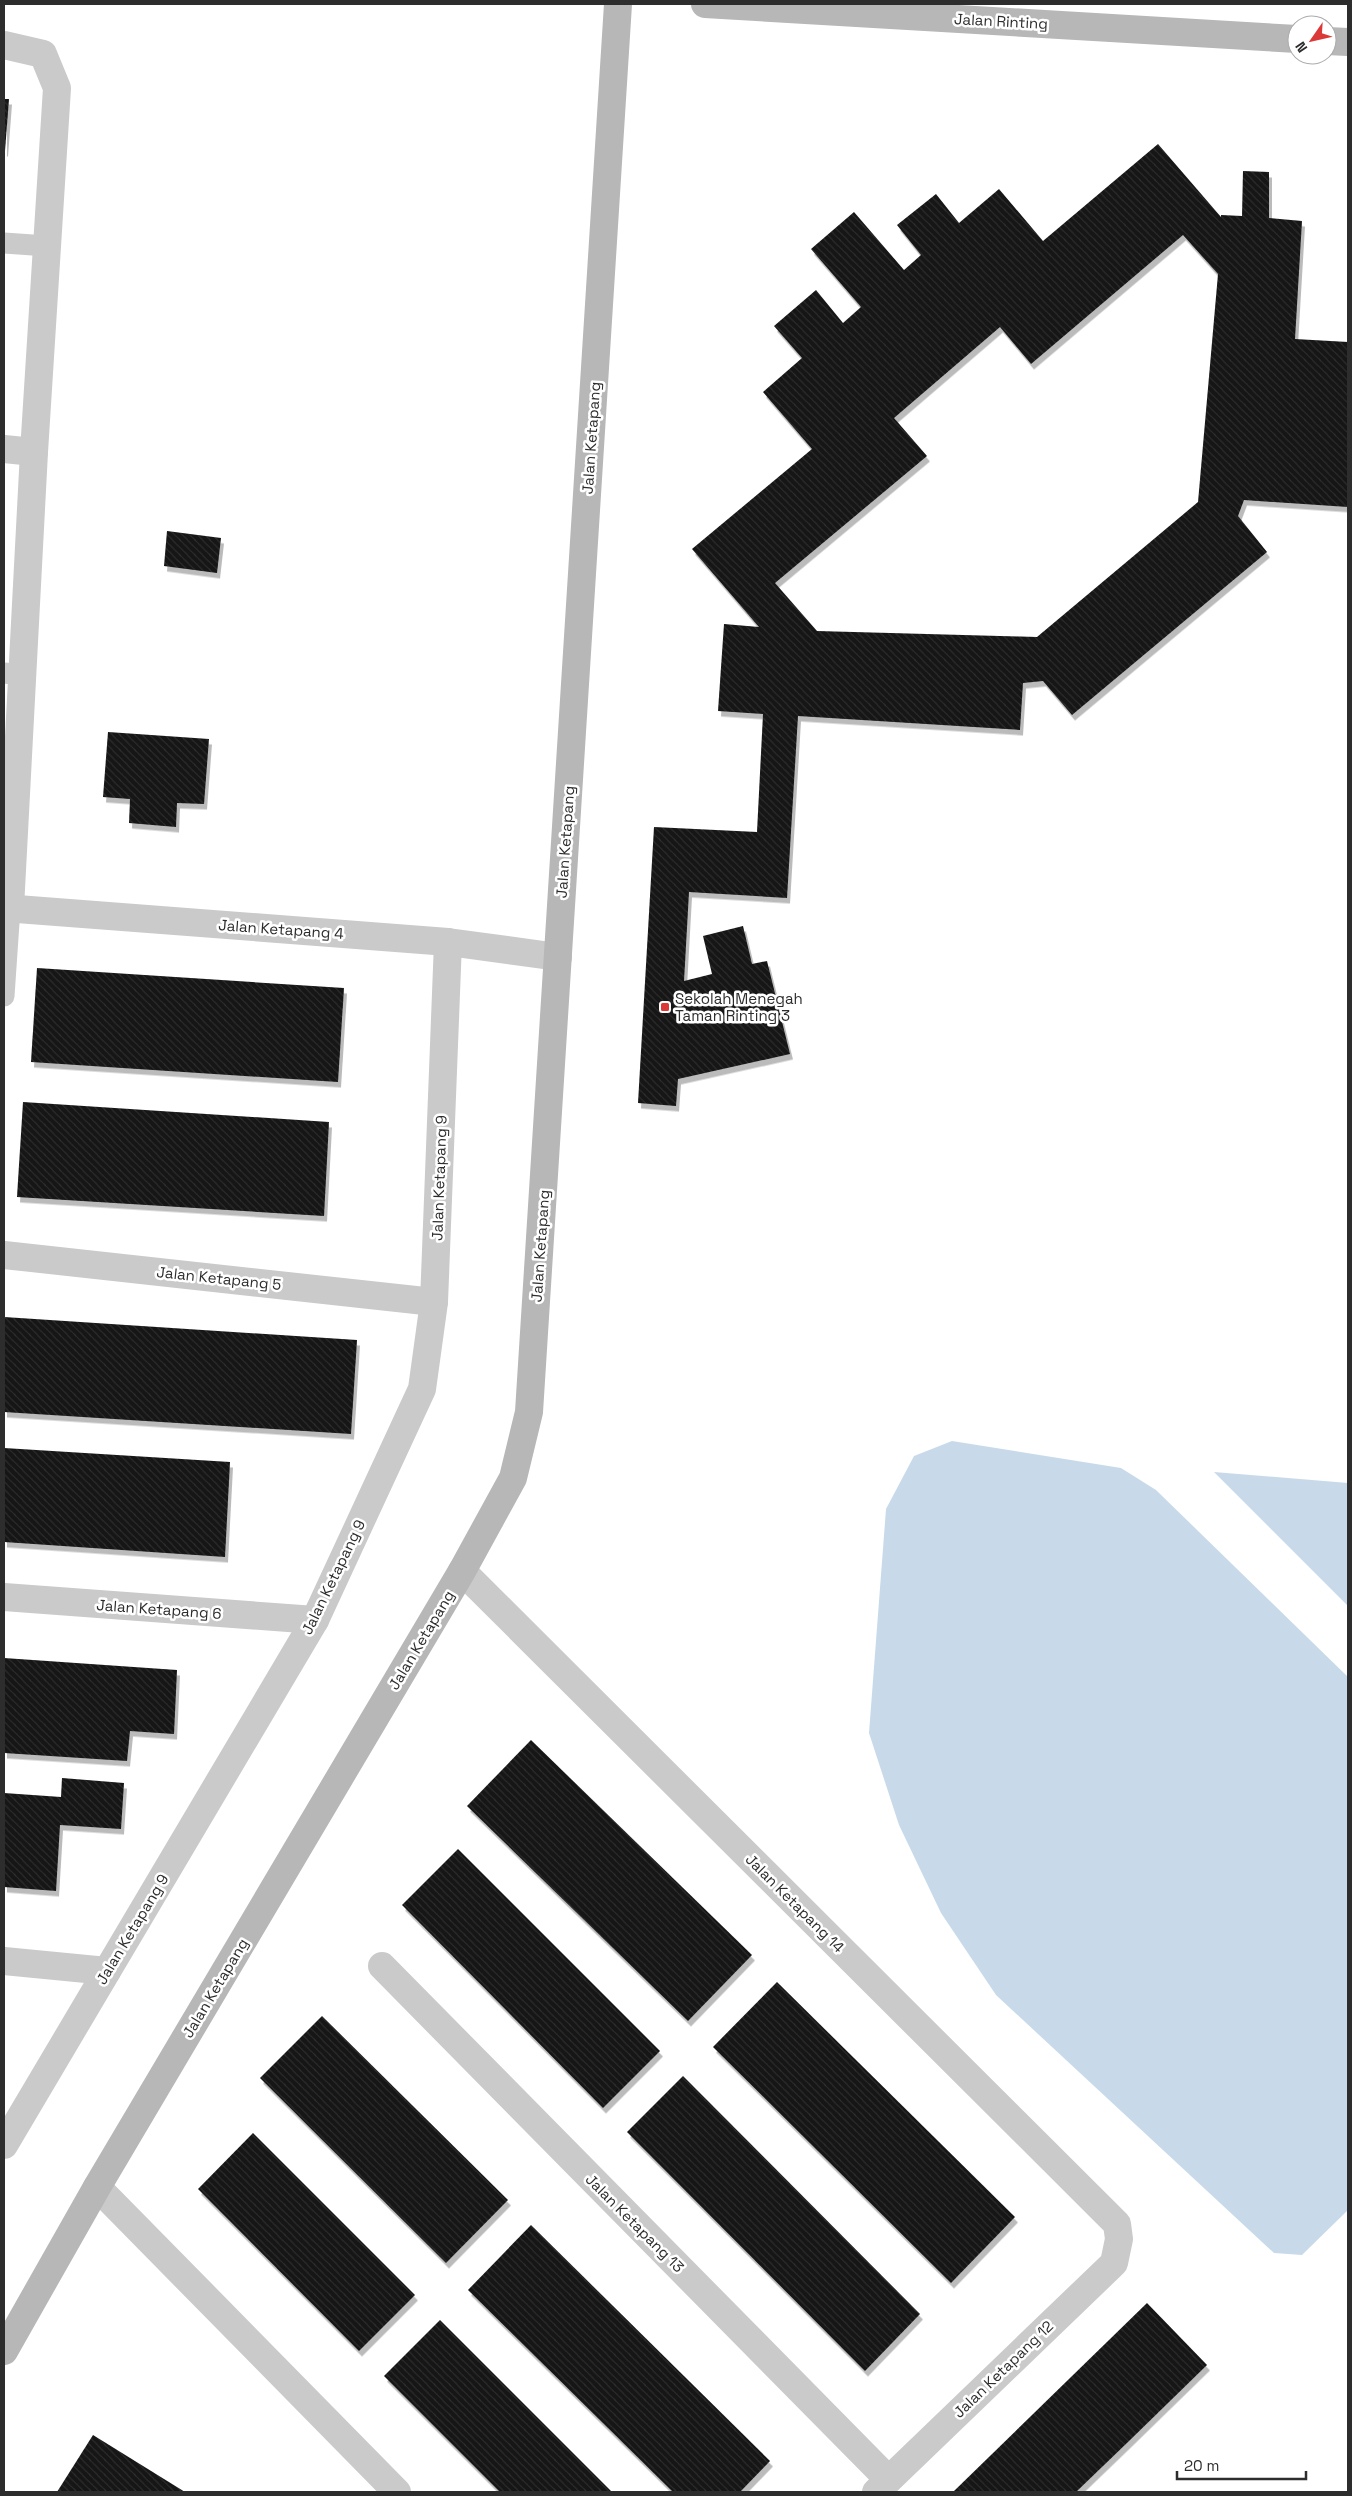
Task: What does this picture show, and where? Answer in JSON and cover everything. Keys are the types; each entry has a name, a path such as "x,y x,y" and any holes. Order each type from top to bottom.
{"street":[{"name":"Jalan Ketapang","path":"4,2351 97,2187 462,1571 513,1478 529,1412 618,4"},
{"name":"Jalan Rinting","path":"705,4 1287,38"},
{"path":"4,45 43,54 57,88 34,452 13,674 7,908"},
{"path":"4,449 34,452"},
{"name":"Jalan Ketapang 4","path":"7,908 448,942 558,957"},
{"name":"Jalan Ketapang 9","path":"4,2145 315,1620 422,1389 434,1302 448,942"},
{"name":"Jalan Ketapang 5","path":"4,1255 434,1302"},
{"name":"Jalan Ketapang 14","path":"462,1571 1117,2224 1119,2239"},
{"name":"Jalan Ketapang 6","path":"4,1597 315,1620"},
{"path":"4,1961 107,1970"},
{"name":"Jalan Ketapang 13","path":"382,1966 882,2486"},
{"path":"97,2187 397,2492"},
{"name":"Jalan Ketapang 12","path":"882,2486 1114,2263 1119,2239"}],"lane":[{"path":"4,244 47,246"},
{"path":"4,996 7,908"}],"water":[{"path":"952,1441 1121,1468 1156,1490 1348,1677 1348,2210 1302,2255 1274,2253 996,1995 941,1913 899,1825 869,1733 886,1509 914,1456"},
{"path":"1214,1472 1348,1483 1348,1606"}],"building":[{"path":"4,99 9,99 5,151 4,151"},
{"path":"1158,144 1221,217 1221,215 1242,216 1243,171 1269,172 1269,218 1302,221 1295,339 1348,342 1348,507 1244,500 1238,516 1267,552 1072,715 1043,681 1023,683 1020,730 798,716 787,898 689,892 684,981 712,974 703,936 743,926 752,964 767,961 790,1054 678,1079 676,1106 638,1103 654,827 757,832 763,714 718,711 724,624 759,627 692,549 812,449 763,392 802,358 774,326 816,290 843,323 861,307 811,249 854,212 904,270 921,255 897,225 936,194 959,223 999,189 1043,241","holes":["1183,235 1218,274 1198,502 1037,637 817,631 775,583 927,456 894,418 1000,327 1031,364"]},
{"path":"167,531 221,538 217,573 164,566"},
{"path":"108,732 209,739 204,804 177,803 176,827 129,823 130,799 103,797"},
{"path":"37,968 344,988 338,1082 31,1062"},
{"path":"23,1102 329,1122 324,1216 17,1197"},
{"path":"4,1317 357,1340 351,1434 4,1412"},
{"path":"4,1448 230,1462 225,1557 4,1542"},
{"path":"4,1658 177,1670 174,1734 130,1731 127,1761 4,1753"},
{"path":"531,1740 752,1955 688,2021 467,1806"},
{"path":"62,1778 124,1783 121,1829 60,1825 56,1891 4,1887 4,1793 61,1797"},
{"path":"458,1849 660,2051 603,2108 402,1905"},
{"path":"777,1982 1015,2217 951,2283 713,2047"},
{"path":"322,2016 508,2200 446,2263 260,2078"},
{"path":"683,2076 920,2314 865,2371 627,2132"},
{"path":"253,2133 415,2295 359,2351 198,2189"},
{"path":"531,2225 770,2461 740,2492 673,2492 468,2290"},
{"path":"1147,2303 1207,2365 1128,2442 1076,2492 953,2492"},
{"path":"440,2320 612,2492 500,2492 384,2376"},
{"path":"93,2435 185,2492 57,2492"}],"place":[{"name":"Sekolah Menegah Taman Rinting 3","path":"665,1007"}]}
